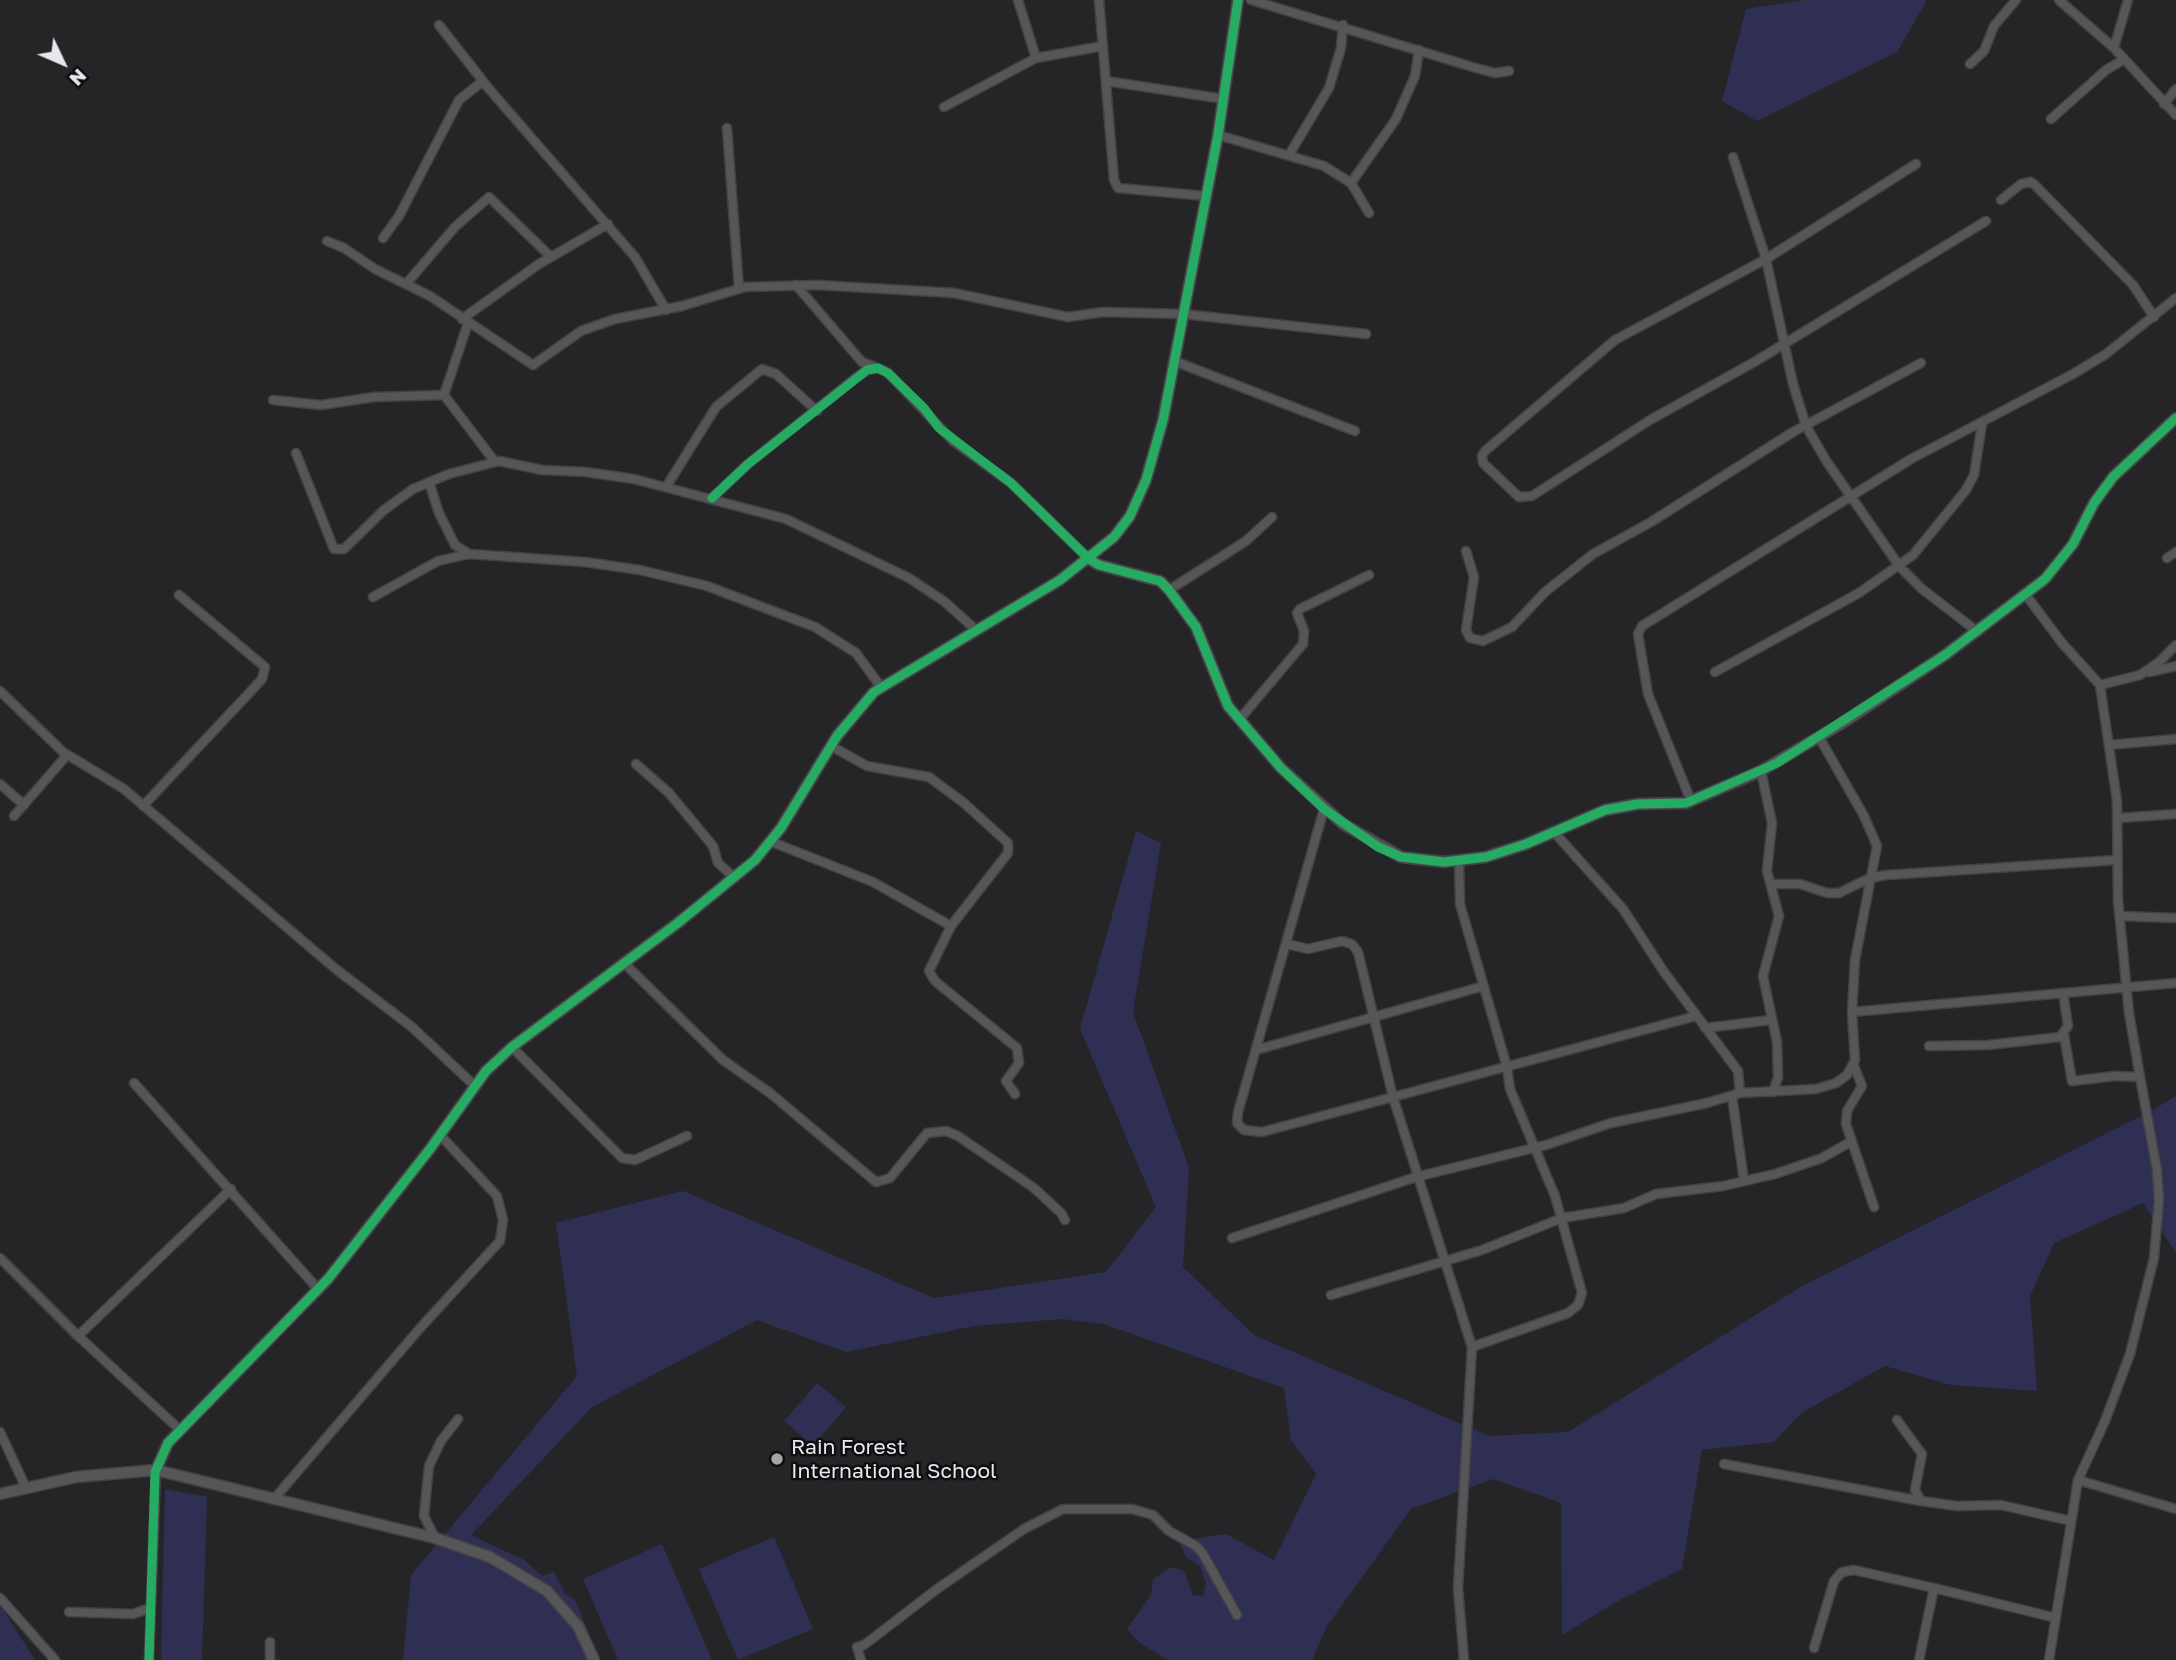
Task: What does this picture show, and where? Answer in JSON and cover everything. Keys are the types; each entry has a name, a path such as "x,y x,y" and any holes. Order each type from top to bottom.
{"street":[{"path":"1018,0 1036,58"},
{"path":"1099,0 1114,180 1118,188 1206,196"},
{"path":"149,1660 156,1469 168,1443 318,1290 440,1135 475,1086 512,1047 625,964 735,878 772,842 831,746 861,706 881,687 1060,580 1114,537 1135,504 1163,420 1218,135 1238,0"},
{"path":"1251,0 1343,25 1495,73 1509,72"},
{"path":"1970,64 1984,51 1994,26 2016,0"},
{"path":"2059,0 2114,48 2176,115"},
{"path":"2114,48 2128,0"},
{"path":"439,25 483,81 635,257 666,310"},
{"path":"1289,155 1329,88 1343,25"},
{"path":"944,107 1036,58 1103,46"},
{"path":"1351,183 1396,119 1415,76 1419,50"},
{"path":"2051,120 2106,70 2123,60"},
{"path":"383,238 399,216 459,100 483,81"},
{"path":"1106,81 1224,99"},
{"path":"2164,104 2176,89"},
{"path":"727,128 739,289"},
{"path":"1218,135 1324,166 1351,183 1369,213"},
{"path":"1733,157 1766,258 1784,343 1806,426 1851,497 1900,566 1922,589 1978,632"},
{"path":"1916,164 1766,258 1615,340 1518,421 1485,451 1482,460 1515,493 1522,497 1532,496 1629,433 1986,221"},
{"path":"2001,200 2021,184 2031,182 2035,185 2133,285 2154,317"},
{"path":"406,284 455,227 489,197 551,257"},
{"path":"444,395 465,321 551,257 608,224"},
{"path":"327,241 430,296 533,365 580,331 615,319 666,310 739,289 796,285 954,293 1068,317 1103,312 1183,314 1366,334"},
{"path":"796,285 862,362 888,373 953,441 1011,483 1089,559 1099,565 1160,581 1196,627 1228,706 1239,720 1281,768 1324,809 1366,839 1401,857 1459,860 1486,857 1605,810 1691,801 1761,771 1819,737 1978,632 2045,579 2067,554 2094,503 2113,477 2176,418"},
{"path":"1691,801 1648,694 1639,629 1930,448 1982,424 2106,354 2176,298"},
{"path":"1174,361 1355,431"},
{"path":"1466,551 1474,577 1467,634 1473,640 1483,641 1511,627 1545,592 1593,554 1806,426 1921,363"},
{"path":"712,498 748,464 867,370 878,368"},
{"path":"666,486 716,407 755,372 768,369 817,411"},
{"path":"273,400 321,405 374,397 444,395"},
{"path":"444,395 495,462"},
{"path":"1715,672 1850,598 1900,566 1966,490 1974,475 1982,424"},
{"path":"296,453 334,549 344,549 384,510 429,482 495,462 595,473 666,486 786,519 909,578 945,602 975,629"},
{"path":"429,482 439,513 455,545 469,554"},
{"path":"1169,590 1246,541 1272,517"},
{"path":"2167,558 2176,552"},
{"path":"373,597 438,561 469,554 585,562 640,570 707,586 815,627 856,653 881,687"},
{"path":"1239,720 1303,644 1304,631 1297,613 1300,609 1369,575"},
{"path":"2026,594 2062,643 2100,685 2118,818 2117,860 2127,988 2157,1170 2159,1200 2154,1258 2130,1354 2105,1421 2078,1480 2049,1660"},
{"path":"143,806 257,684 265,667 179,595"},
{"path":"2140,675 2160,662 2176,645"},
{"path":"2100,685 2176,666"},
{"path":"0,691 67,755 124,789 328,963 412,1027 475,1086"},
{"path":"1819,737 1873,834 1876,855 1855,960 1852,1012 1854,1066 1862,1086 1845,1116 1874,1207"},
{"path":"2109,745 2176,738"},
{"path":"831,746 867,766 929,777 1004,837 1008,853 951,926 930,966 930,976 1017,1048 1019,1063 1006,1081 1015,1094"},
{"path":"14,816 67,755"},
{"path":"636,764 669,793 713,846 718,863 735,878"},
{"path":"1761,771 1772,823 1766,863 1779,916 1763,976 1779,1064 1773,1092"},
{"path":"0,784 24,805"},
{"path":"1324,809 1237,1119 1240,1128 1250,1132 1696,1017"},
{"path":"2118,818 2176,814"},
{"path":"1553,831 1623,909 1696,1017 1738,1071 1736,1094 1744,1181"},
{"path":"772,842 873,882 951,926"},
{"path":"1459,860 1460,904 1507,1066 1510,1089 1562,1218 1582,1293 1578,1306 1568,1313 1472,1347"},
{"path":"1771,884 1800,884 1827,893 1839,893 1870,878 2117,860"},
{"path":"2120,916 2176,918"},
{"path":"1287,944 1308,949 1342,941 1352,944 1358,952 1393,1097 1416,1177 1472,1347 1458,1588 1464,1660"},
{"path":"625,964 723,1059 770,1093 876,1182 890,1178 927,1133 946,1131 1034,1188 1065,1220"},
{"path":"1852,1012 2176,983"},
{"path":"1256,1050 1484,986"},
{"path":"2063,993 2068,1026 2064,1035 2072,1081 2115,1076 2140,1077"},
{"path":"1705,1028 1771,1020"},
{"path":"1929,1046 2019,1043 2064,1035"},
{"path":"512,1047 622,1158 635,1160 687,1136"},
{"path":"1231,1238 1416,1177 1533,1147 1611,1123 1736,1094 1800,1091 1836,1083 1854,1066"},
{"path":"134,1083 318,1290"},
{"path":"274,1499 421,1327 500,1241 503,1220 497,1196 440,1135"},
{"path":"1331,1295 1445,1262 1562,1218 1624,1208 1656,1194 1744,1181 1822,1158 1852,1142"},
{"path":"78,1336 231,1189"},
{"path":"0,1258 78,1336 180,1430"},
{"path":"435,1538 424,1516 429,1466 458,1419"},
{"path":"1897,1420 1922,1454 1915,1490 1921,1502"},
{"path":"0,1432 26,1488"},
{"path":"1724,1464 1921,1502 1957,1506 2001,1505 2071,1521"},
{"path":"0,1494 76,1477 156,1469 435,1538 489,1558 547,1591 578,1626 594,1660"},
{"path":"2078,1480 2176,1509"},
{"path":"861,1660 857,1647 864,1645 937,1589 1024,1529 1063,1509 1132,1509 1153,1515 1169,1531 1196,1546 1203,1554 1237,1615"},
{"path":"1814,1648 1834,1581 1847,1569 2056,1618"},
{"path":"1919,1660 1934,1588"},
{"path":"0,1598 55,1660"},
{"path":"69,1612 133,1614 150,1608"},
{"path":"270,1642 270,1660"}],"shaded area":[{"path":"1805,0 1927,0 1897,52 1757,121 1722,101 1746,9"},
{"path":"1136,831 1161,843 1133,1012 1189,1168 1183,1267 1254,1335 1489,1436 1568,1432 1802,1286 2176,1096 2176,1253 2143,1203 2054,1243 2030,1296 2037,1391 1951,1385 1885,1366 1801,1413 1774,1442 1702,1450 1682,1569 1618,1601 1562,1635 1561,1503 1493,1479 1411,1509 1327,1626 1312,1660 1168,1660 1140,1643 1127,1629 1151,1595 1153,1579 1171,1567 1184,1571 1193,1595 1203,1596 1206,1583 1200,1566 1186,1557 1177,1537 1186,1540 1226,1534 1274,1560 1316,1474 1291,1440 1284,1388 1104,1324 1062,1319 974,1326 846,1352 757,1320 592,1407 471,1535 524,1560 542,1576 554,1572 565,1594 575,1600 600,1660 403,1660 411,1575 577,1376 556,1223 683,1191 934,1298 1106,1272 1156,1207 1080,1029"},
{"path":"817,1383 846,1407 813,1446 784,1421"},
{"path":"165,1489 207,1497 202,1660 161,1660"},
{"path":"774,1537 813,1629 738,1660 699,1569"},
{"path":"662,1544 712,1660 618,1660 583,1579"},
{"path":"0,1607 4,1611 35,1660 0,1660"}],"cycle path":[{"path":"149,1660 155,1472 168,1443 328,1279 430,1149 486,1071 512,1047 679,922 755,860 781,828 837,736 874,692 1060,580 1114,537 1130,516 1146,480 1163,420 1218,135 1238,0"},
{"path":"712,498 748,464 867,370 878,368 888,373 924,408 939,428 1011,483 1089,559 1099,565 1160,581 1196,627 1228,706 1281,768 1324,809 1378,847 1401,857 1444,862 1486,857 1526,844 1605,810 1638,804 1686,803 1777,763 1945,655 2045,579 2073,544 2094,503 2113,477 2176,418"}],"place":[{"name":"Rain Forest International School","path":"777,1459"}]}
